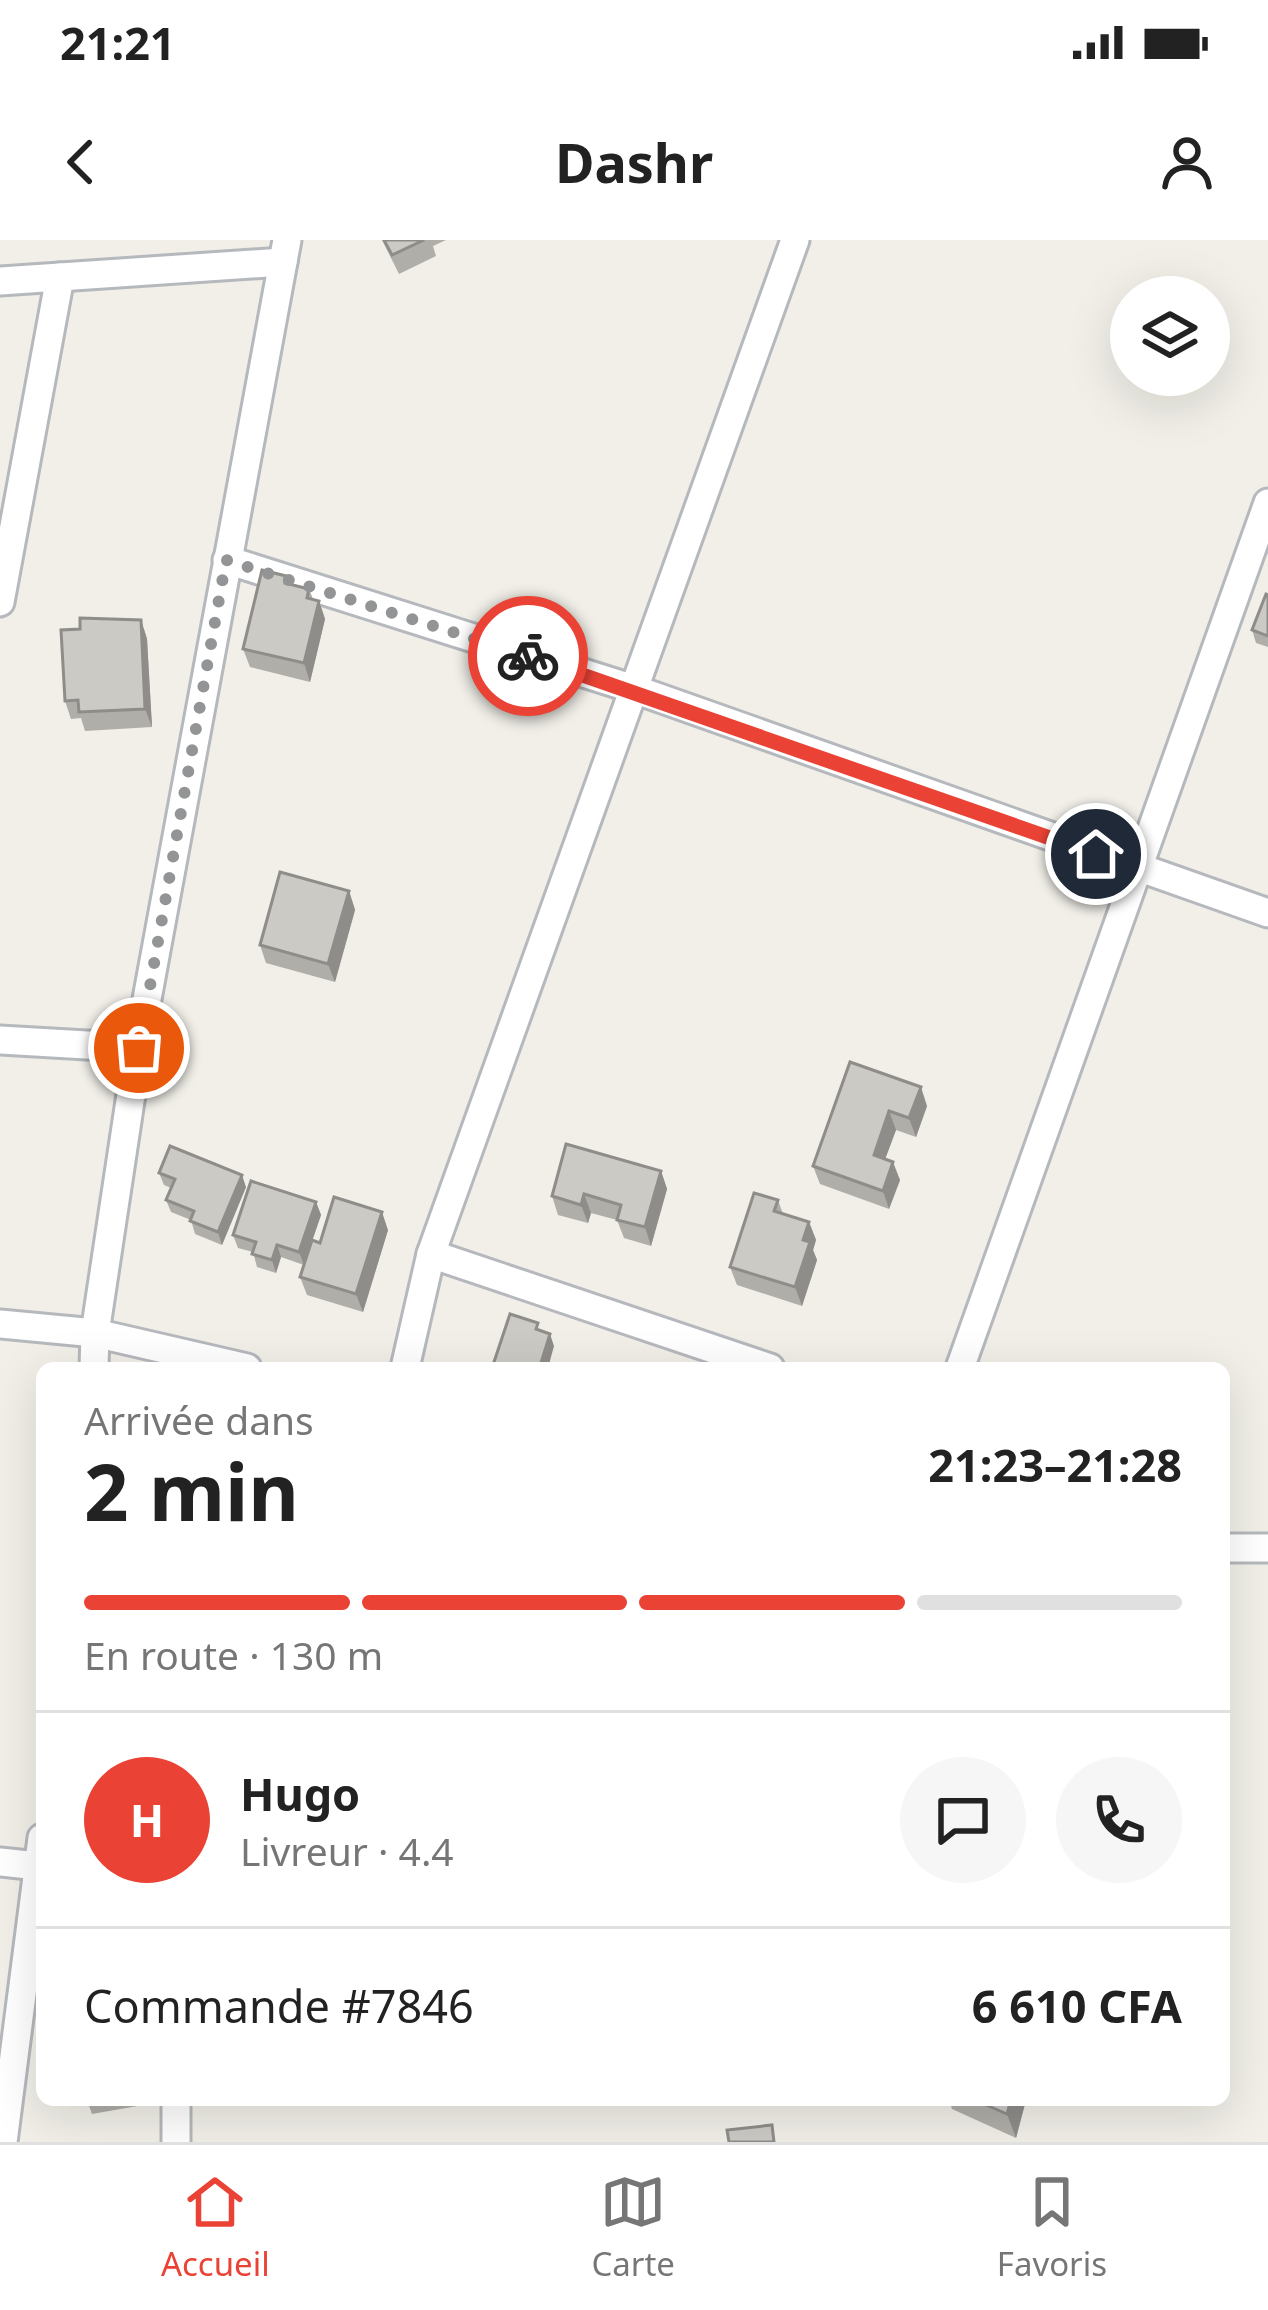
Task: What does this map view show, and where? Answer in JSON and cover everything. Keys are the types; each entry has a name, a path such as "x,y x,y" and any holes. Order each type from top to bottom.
{"street":[{"path":"406,1362 430,1254 795,240"},
{"path":"0,281 285,251 139,1048 94,1362"},
{"path":"0,602 60,277"},
{"path":"962,1362 1268,503"},
{"path":"226,560 634,689 1268,913"},
{"path":"0,1040 139,1048"},
{"path":"430,1254 752,1362"},
{"path":"0,1324 95,1333 222,1362"},
{"path":"1230,1548 1268,1548"},
{"path":"0,1862 36,1853"},
{"path":"3,2142 36,1883"},
{"path":"176,2106 176,2142"}],"building":[{"path":"384,240 424,240 392,255"},
{"path":"262,570 286,576 285,583 309,589 307,598 319,601 304,663 243,649"},
{"path":"1268,595 1268,636 1252,630"},
{"path":"80,618 141,620 145,709 79,712 78,700 65,701 61,630 80,629"},
{"path":"280,872 349,891 328,964 260,945"},
{"path":"850,1062 921,1087 909,1118 889,1111 874,1155 893,1162 883,1191 813,1166"},
{"path":"566,1144 661,1171 645,1227 617,1220 621,1205 584,1194 581,1205 552,1196"},
{"path":"170,1146 242,1175 218,1232 190,1221 194,1211 166,1200 175,1179 159,1173"},
{"path":"251,1181 316,1202 299,1252 277,1245 272,1260 252,1254 256,1242 233,1235"},
{"path":"754,1193 778,1200 774,1211 809,1222 803,1240 810,1242 795,1287 730,1267"},
{"path":"334,1197 382,1212 356,1294 300,1277 312,1240 320,1243"},
{"path":"510,1314 538,1323 536,1329 550,1334 541,1362 494,1362"},
{"path":"772,2125 774,2142 729,2142 727,2130"}],"way so far":[{"path":"139,1048 226,560 528,656"}],"route":[{"path":"528,656 634,689 1096,854"}]}
